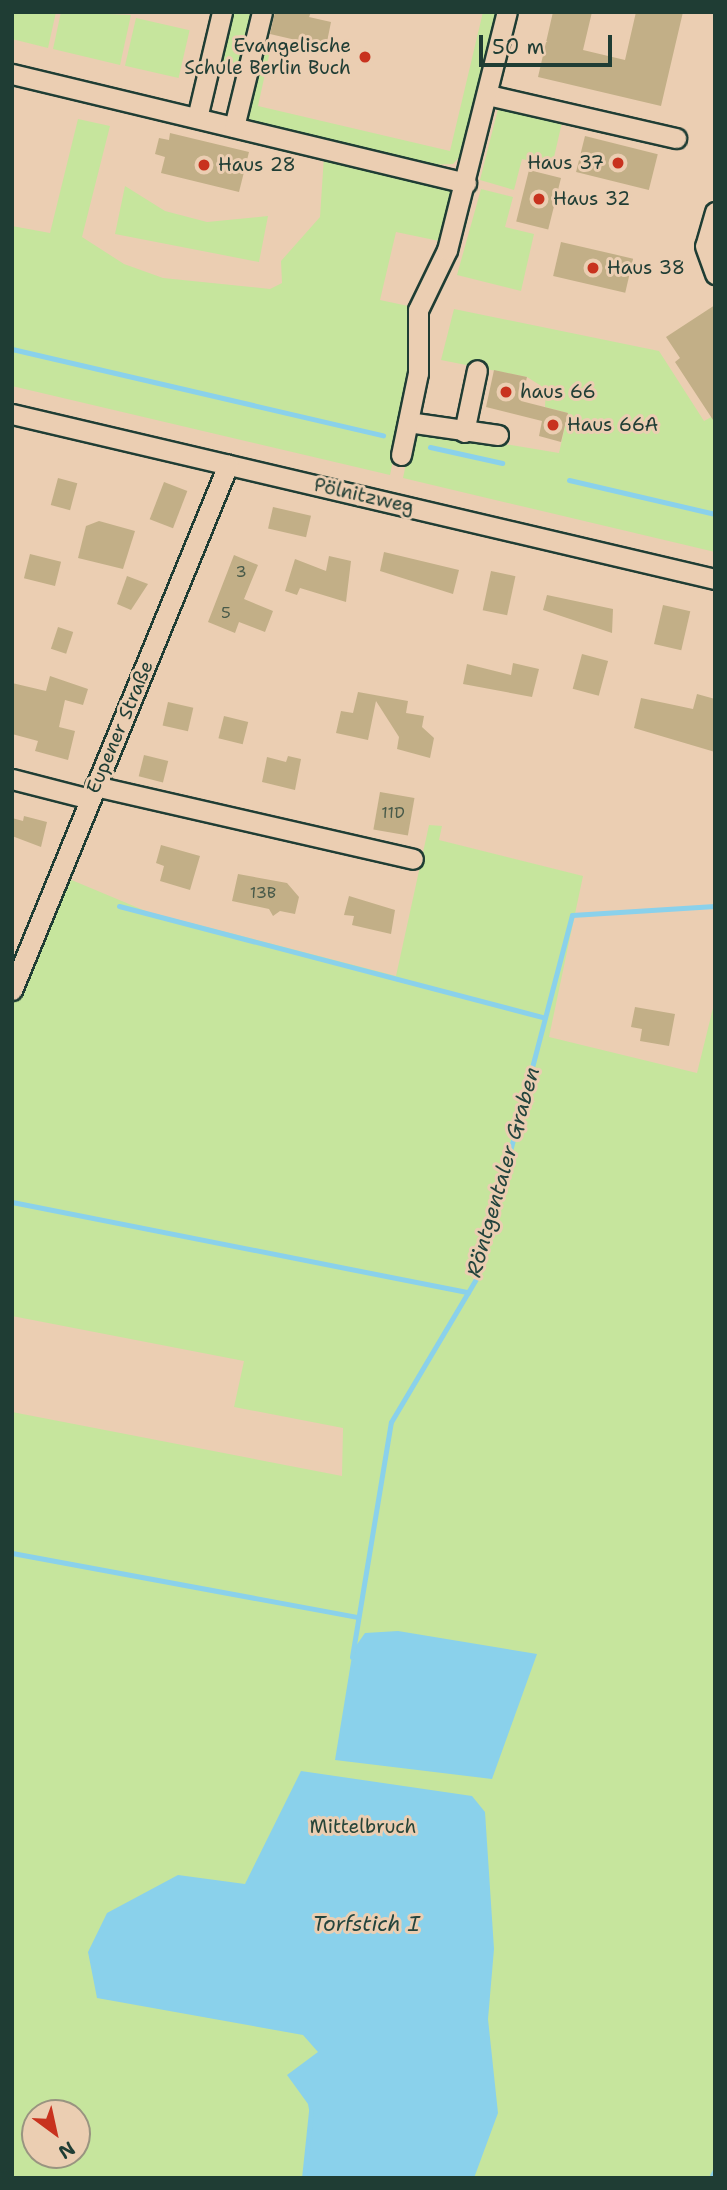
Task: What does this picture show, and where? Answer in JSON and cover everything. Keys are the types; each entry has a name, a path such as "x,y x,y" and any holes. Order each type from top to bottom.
{"street":[{"path":"197,118 222,12"},
{"path":"234,127 262,12"},
{"path":"401,455 418,373 418,310 447,250 507,12"},
{"path":"12,74 466,183"},
{"path":"488,95 676,138"},
{"path":"715,212 705,246 715,274"},
{"path":"464,432 477,370"},
{"name":"Pölnitzweg","path":"12,414 715,579"},
{"path":"408,422 498,435"},
{"name":"Eupener Straße","path":"12,990 228,465"},
{"path":"12,779 92,792 413,859"}],"green space":[{"path":"12,12 56,12 48,48 12,39"},
{"path":"61,12 131,15 120,65 53,49"},
{"path":"225,12 256,12 239,71 229,75 215,67"},
{"path":"483,12 497,12 463,153 453,164 430,165 254,123 248,117 262,40 272,42 258,106 450,151"},
{"path":"136,18 190,30 179,78 125,66"},
{"path":"499,105 563,118 552,166 522,159 514,190 480,180"},
{"path":"78,119 110,126 82,237 124,264 163,278 270,289 282,283 281,261 320,217 324,156 451,184 456,198 444,242 396,232 380,300 413,307 411,376 390,475 12,386 12,226 50,233"},
{"path":"125,186 165,211 207,222 268,216 259,262 115,234"},
{"path":"481,189 513,197 505,227 534,234 521,291 457,275"},
{"path":"454,309 659,351 704,421 715,415 715,552 403,478 413,429 559,453 568,413 545,407 546,389 527,377 441,360"},
{"name":"Mittelbruch","path":"429,825 442,826 439,840 583,876 549,1037 697,1073 715,1000 715,2178 12,2178 12,1412 342,1476 343,1428 234,1407 244,1361 12,1316 12,1000 62,876 148,912 396,976"}],"water":[{"path":"398,1631 537,1654 492,1779 335,1760 353,1650 365,1633"},
{"name":"Torfstich I","path":"301,1771 472,1796 485,1812 494,1949 488,2019 498,2113 474,2178 305,2178 311,2121 308,2104 287,2075 318,2052 303,2035 97,1998 88,1952 107,1913 178,1875 245,1884"}],"building":[{"path":"275,12 311,12 309,17 331,22 326,47 270,34"},
{"path":"553,12 592,12 583,50 625,60 636,12 683,12 661,106 538,77"},
{"name":"Haus 28","path":"170,133 249,152 239,192 161,173 165,157 155,154 159,138 169,140"},
{"name":"Haus 37","path":"585,136 658,154 649,190 576,172"},
{"name":"Haus 32","path":"529,170 561,178 548,229 516,221"},
{"name":"Haus 38","path":"561,242 633,259 625,293 553,276"},
{"path":"715,305 715,423 675,362 680,358 666,337"},
{"path":"494,370 527,377 521,401 568,413 561,442 539,436 542,421 486,407"},
{"path":"58,478 77,483 70,510 51,505"},
{"path":"164,482 187,491 173,528 150,519"},
{"path":"273,507 311,516 306,537 268,528"},
{"path":"99,521 135,531 123,569 78,558 86,526"},
{"path":"384,552 459,570 453,594 380,571"},
{"path":"30,554 61,562 55,586 24,578"},
{"path":"234,555 258,565 244,599 273,611 265,632 239,622 235,633 208,622"},
{"path":"329,556 351,561 346,602 300,588 297,595 285,591 295,559 326,571"},
{"path":"491,571 515,576 507,615 483,610"},
{"path":"127,576 148,584 131,610 117,604"},
{"path":"547,595 613,609 612,633 543,610"},
{"path":"663,605 690,611 681,650 654,644"},
{"path":"58,627 73,632 66,654 51,649"},
{"path":"582,654 608,661 599,696 573,689"},
{"path":"513,663 539,669 532,697 463,684 467,664 511,675"},
{"path":"50,676 88,689 83,705 65,700 59,727 75,731 68,760 35,751 38,741 12,734 12,683 46,691"},
{"path":"358,692 408,701 406,713 424,716 422,727 434,738 430,758 397,749 399,737 376,701 368,740 336,733 341,711 353,713"},
{"path":"697,694 715,699 715,752 634,728 641,698 693,709"},
{"path":"168,702 193,708 188,731 163,725"},
{"path":"224,716 248,722 243,744 218,738"},
{"path":"144,755 168,761 163,782 139,776"},
{"path":"288,756 301,759 295,790 262,782 267,757 286,762"},
{"path":"380,792 414,798 408,836 373,829"},
{"path":"24,816 47,822 41,847 12,836 12,818 23,821"},
{"path":"161,845 200,856 190,890 160,881 164,866 156,863"},
{"path":"238,874 287,883 299,897 295,914 280,911 273,916 269,909 232,901"},
{"path":"349,896 395,910 391,934 352,925 354,916 344,915"},
{"path":"635,1007 675,1014 669,1046 640,1041 642,1029 631,1027"}],"waterway":[{"path":"12,349 383,435"},
{"path":"430,447 502,463"},
{"path":"569,480 715,514"},
{"path":"119,906 545,1018"},
{"name":"Röntgentaler Graben","path":"352,1657 391,1422 477,1277 572,915 715,906"},
{"path":"12,1202 468,1292"},
{"path":"12,1553 358,1617"},
{"name":"Röntgentaler Graben","path":"304,2178 311,2111"},
{"path":"711,2178 715,2170"}],"place":[{"name":"Evangelische Schule Berlin Buch","path":"365,57"},
{"name":"Haus 37","path":"618,163"},
{"name":"Haus 28","path":"204,165"},
{"name":"Haus 32","path":"539,199"},
{"name":"Haus 38","path":"593,268"},
{"name":"haus 66","path":"506,392"},
{"name":"Haus 66A","path":"553,425"}]}
